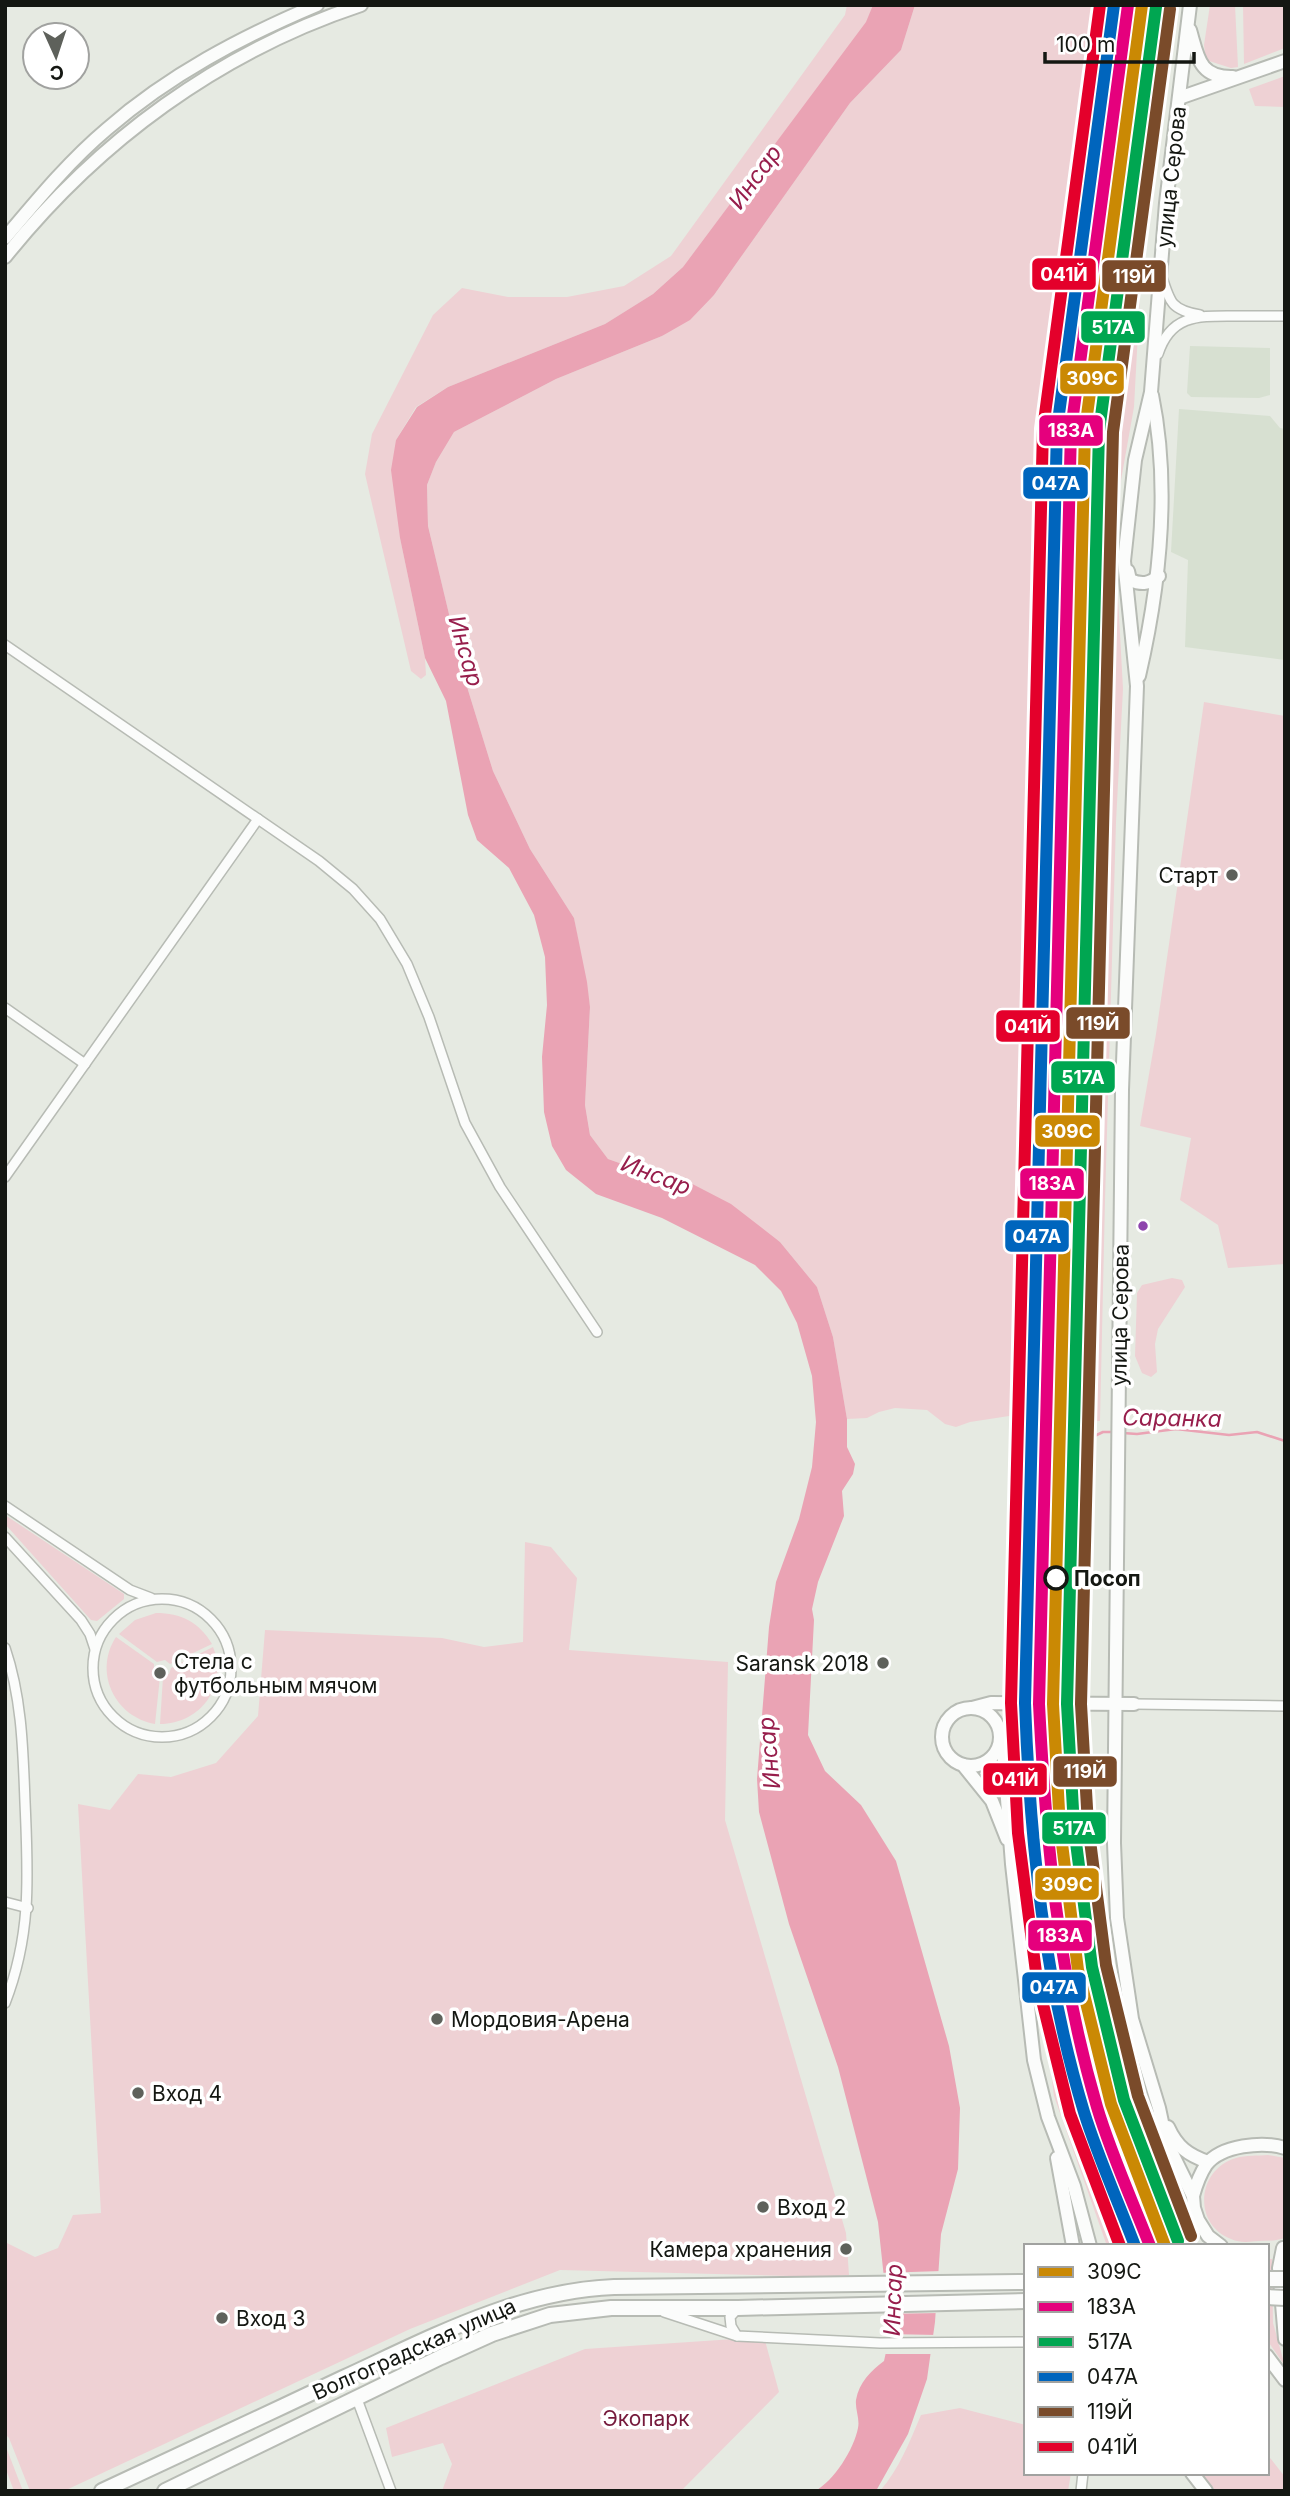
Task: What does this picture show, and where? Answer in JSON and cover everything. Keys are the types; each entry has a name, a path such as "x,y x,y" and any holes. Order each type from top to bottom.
{"main road":[{"name":"Волгоградская улица","path":"102,2491 479,2317 546,2295 614,2287 1024,2282"},
{"name":"Волгоградская улица","path":"165,2491 492,2334 540,2318 574,2311 1024,2301"},
{"path":"320,2389 315,2404 324,2414"},
{"path":"263,2416 278,2423 277,2438"}],"street":[{"path":"5,238 49,185 106,129 145,98 226,47 317,5"},
{"path":"5,257 70,183 148,115 235,60 303,27 361,5"},
{"name":"улица Серова","path":"1190,5 1175,131 1151,392 1135,460 1124,561 1136,685 1122,1090 1114,1843 1117,1918 1132,2019 1159,2108 1166,2141 1193,2196 1198,2220 1208,2235 1221,2244"},
{"path":"1188,23 1205,70 1223,78 1240,77"},
{"path":"1179,98 1285,61"},
{"path":"1175,131 1190,104 1211,87"},
{"path":"1161,272 1168,298 1175,307 1185,312 1202,316 1285,316"},
{"path":"1153,371 1161,343 1172,328 1183,321 1202,316"},
{"name":"улица Серова","path":"1136,685 1159,576 1161,478 1156,414 1151,392"},
{"path":"1124,561 1130,580 1139,584 1150,583 1159,576"},
{"path":"5,645 319,861 353,890 380,919 407,964 429,1017 465,1123 500,1187 597,1332"},
{"path":"5,1177 258,819"},
{"path":"5,1008 85,1064"},
{"path":"5,1506 130,1590 156,1599 182,1602 206,1614 216,1624 229,1647 231,1674 224,1700 207,1721 196,1729 170,1737 143,1735 130,1730 109,1713 93,1676 95,1650 90,1634 81,1620 5,1537"},
{"path":"95,1650 106,1628 122,1611 144,1601 156,1599"},
{"path":"5,1648 12,1669 22,1728 28,1908 5,2003"},
{"path":"1011,1849 992,1801 963,1765 947,1754 942,1738 947,1721 953,1715 991,1703 1285,1706"},
{"path":"963,1765 972,1766 988,1761 994,1754 1002,1716 1014,1704"},
{"path":"968,1709 985,1712 992,1717 999,1734 1004,1760 1028,2023 1034,2060 1052,2130 1073,2244"},
{"path":"5,1902 28,1908"},
{"name":"улица Серова","path":"1159,2108 1180,2147 1191,2156 1208,2162"},
{"path":"1052,2130 1074,2186 1089,2244"},
{"path":"1193,2196 1208,2162 1230,2150 1244,2146 1269,2145 1285,2148"},
{"path":"1280,2248 1285,2339"},
{"path":"737,2336 731,2326 730,2317 738,2308"},
{"path":"655,2309 737,2336 880,2343 1024,2342"},
{"path":"1269,2359 1285,2379"},
{"path":"357,2399 391,2491"},
{"path":"1194,2475 1206,2491"}],"shaded area":[{"path":"1133,5 1150,5 1091,430 1066,1417 1050,1417 1076,431 1085,342"},
{"path":"1190,346 1270,348 1270,395 1259,398 1191,397 1187,393"},
{"path":"1179,409 1270,416 1280,428 1285,429 1285,660 1185,647 1188,560 1171,552"}],"green space":[{"path":"847,5 873,5 867,22 683,267 653,294 605,324 448,387 416,407 396,440 400,538 425,658 426,675 421,679 411,671 365,474 372,434 433,315 462,288 508,297 567,297 624,286 671,256 845,15"},
{"path":"915,5 1133,5 1085,342 1076,431 1050,1417 1021,1423 1009,1416 956,1427 945,1424 927,1410 895,1408 867,1418 847,1419 833,1337 817,1287 780,1242 675,1175 628,1166 608,1159 590,1135 585,1105 590,1007 574,918 530,849 493,771 464,677 428,526 427,485 436,462 454,432 556,379 662,336 714,295 850,103 901,50"},
{"path":"1155,5 1177,5 1140,295 1134,407 1118,497 1115,543 1123,689 1116,822 1100,1421 1083,1421 1095,1154 1105,703 1090,631 1091,524 1106,346 1129,165"},
{"path":"1210,5 1235,5 1238,67 1231,68 1206,60 1204,45"},
{"path":"1243,5 1285,5 1285,48 1244,64"},
{"path":"1285,76 1285,107 1255,106 1249,89"},
{"name":"Старт","path":"1204,702 1285,716 1285,1264 1228,1268 1218,1225 1180,1200 1191,1138 1140,1126"},
{"path":"1172,1278 1182,1280 1185,1287 1158,1329 1155,1344 1157,1372 1151,1377 1142,1373 1135,1356 1137,1293 1142,1285"},
{"path":"5,1515 124,1594 124,1599 97,1621 91,1620 5,1524"},
{"name":"Мордовия-Арена","path":"525,1542 551,1547 577,1578 569,1650 728,1662 725,1820 846,2233 849,2275 828,2277 560,2270 410,2329 64,2491 30,2491 5,2434 5,2242 35,2257 58,2248 73,2215 101,2213 78,1804 110,1810 138,1774 171,1777 216,1763 258,1716 265,1630 442,1638 484,1647 523,1642"},
{"path":"156,1613 188,1620 207,1636 212,1644 170,1664 165,1660 157,1662 119,1634 135,1620"},
{"path":"116,1637 154,1664 154,1673 160,1677 155,1724 141,1720 129,1712 119,1703 112,1691 107,1664 109,1650"},
{"path":"213,1647 217,1675 208,1700 199,1710 187,1717 160,1724 163,1677 169,1674 171,1668"},
{"path":"1008,1712 1030,1712 1050,1946 1093,2114 1140,2244 1106,2244 1054,2096 1006,1723"},
{"path":"1268,2155 1285,2158 1285,2238 1248,2242 1231,2239 1218,2232 1205,2210 1204,2197 1213,2173 1236,2158"},
{"path":"1269,2259 1272,2259 1273,2323 1285,2366 1269,2343"},
{"name":"Экопарк","path":"764,2337 779,2392 681,2491 442,2491 452,2464 443,2443 392,2457 386,2428 585,2349"},
{"path":"960,2408 1024,2424 1024,2475 1071,2475 1068,2491 880,2491 898,2464 921,2415"},
{"path":"5,2445 23,2491 14,2491 5,2467"},
{"path":"1269,2457 1285,2477 1285,2491 1215,2491 1203,2475 1269,2475"}],"water":[{"name":"Инсар","path":"873,5 915,5 901,50 850,103 714,295 690,320 662,336 556,379 454,432 436,462 427,485 428,526 464,677 493,771 530,849 574,918 590,1007 585,1105 590,1135 608,1159 628,1166 675,1175 731,1204 780,1242 817,1287 833,1337 847,1419 847,1447 855,1464 853,1474 842,1491 844,1516 818,1582 812,1609 814,1620 808,1735 825,1771 861,1805 896,1861 949,2046 960,2108 958,2169 941,2234 935,2322 927,2379 908,2434 876,2491 815,2491 836,2472 852,2445 858,2425 856,2403 860,2388 866,2378 884,2361 890,2334 878,2222 838,2067 789,1924 759,1812 757,1779 769,1627 776,1582 799,1519 812,1467 816,1422 812,1376 797,1323 781,1291 755,1265 662,1218 596,1194 566,1170 552,1146 544,1112 542,1057 547,1005 545,957 534,915 509,868 477,840 468,815 446,701 425,658 400,538 391,470 396,440 417,407 448,387 605,324 653,294 683,267 866,22"}],"pier":[{"path":"942,2271 939,2313 884,2314 878,2273"},
{"path":"886,2334 937,2335 934,2354 882,2354"}],"waterway":[{"name":"Саранка","path":"1016,1429 1023,1432 1031,1428 1038,1429 1086,1440 1103,1432 1113,1432"},
{"name":"Саранка","path":"1123,1433 1176,1429 1229,1435 1257,1432 1285,1441"}],"transit line":[{"name":"041Й","path":"1100,5 1043,429 1011,1703 1018,1833 1037,1980 1070,2114 1119,2244"},
{"name":"047А","path":"1114,5 1057,429 1025,1703 1035,1858 1059,2012 1084,2112 1134,2244"},
{"name":"183А","path":"1128,5 1071,430 1039,1704 1050,1857 1072,2007 1097,2107 1149,2244"},
{"name":"309С","path":"1142,5 1085,430 1053,1704 1060,1828 1078,1970 1111,2104 1164,2244"},
{"name":"517А","path":"1156,7 1099,431 1067,1704 1074,1827 1092,1967 1124,2100 1178,2241"},
{"name":"119Й","path":"1170,9 1113,432 1081,1704 1088,1825 1106,1965 1138,2096 1191,2236"}],"place":[{"name":"Старт","path":"1232,875"},
{"name":"Посоп","path":"1056,1578"},
{"name":"Saransk 2018","path":"883,1663"},
{"name":"Стела с футбольным мячом","path":"160,1673"},
{"name":"Мордовия-Арена","path":"437,2019"},
{"name":"Вход 4","path":"138,2093"},
{"name":"Вход 2","path":"763,2207"},
{"name":"Камера хранения","path":"846,2249"},
{"name":"Вход 3","path":"222,2318"}]}
